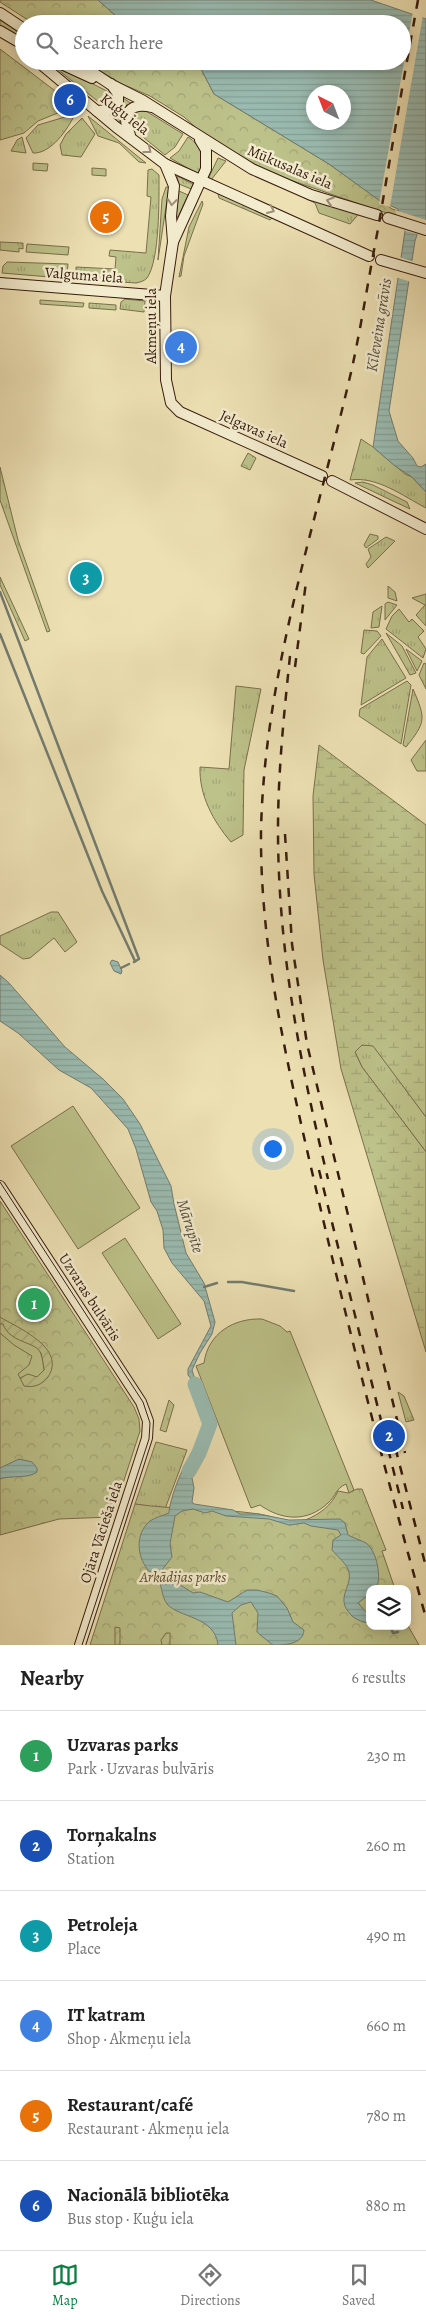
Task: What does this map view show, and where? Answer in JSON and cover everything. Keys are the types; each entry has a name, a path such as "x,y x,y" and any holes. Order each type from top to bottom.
{"main road":[{"path":"0,13 15,22"},
{"path":"0,31 15,41"},
{"name":"Kuģu iela","path":"48,70 165,164 202,182"},
{"name":"Kuģu iela","path":"74,70 110,84"},
{"name":"Kuģu iela","path":"89,70 110,84 155,108 197,136"},
{"path":"97,111 109,110 118,102 118,94 110,84"},
{"path":"130,137 124,123 126,116 131,110 144,105 155,108"},
{"name":"Akmeņu iela","path":"173,242 202,182 207,160 206,150 197,136"},
{"name":"Mūkusalas iela","path":"197,136 266,176 311,195 377,215"},
{"name":"Akmeņu iela","path":"165,164 174,186 171,216 173,242 166,296 166,380 168,397 175,409"},
{"path":"202,182 255,203 369,256"},
{"path":"388,218 426,230"},
{"path":"381,260 426,273"},
{"name":"Valguma iela","path":"0,283 166,296"},
{"name":"Jelgavas iela","path":"175,409 322,476"},
{"path":"332,481 426,529"},
{"name":"Uzvaras bulvāris","path":"0,1186 141,1402 148,1427"},
{"name":"Ojāra Vācieša iela","path":"80,1645 147,1438 148,1427"}],"green space":[{"path":"0,0 98,0 115,15 20,15 0,2"},
{"path":"0,20 15,30 15,35 0,25"},
{"path":"0,49 15,60 15,70 28,70 75,106 38,121 24,133 0,140"},
{"path":"58,70 65,70 107,91 114,97 113,102 104,106"},
{"path":"99,70 202,70 214,94 329,164 392,209 426,220 426,225 270,173 202,133 184,117 150,96 120,83"},
{"path":"123,98 132,104 123,111 119,123 109,115 118,110"},
{"path":"140,110 146,111 183,134 175,147 165,155 132,128 131,117"},
{"path":"75,114 58,140 46,149 33,153 26,138 38,125"},
{"path":"88,116 146,163 139,162 119,143 98,136"},
{"path":"82,118 95,134 81,157 62,155 60,145 66,134"},
{"path":"22,137 26,153 11,151 17,140"},
{"path":"188,137 193,140 202,154 201,169 198,174 170,158 179,151"},
{"path":"218,158 226,161 211,180 209,177"},
{"path":"33,163 48,164 47,171 33,170"},
{"path":"92,168 106,169 106,176 92,175"},
{"path":"152,169 159,175 159,213 157,244 147,278 136,283 78,279 76,267 115,269 116,257 109,256 110,250 146,253 151,197 147,196 148,170"},
{"path":"177,176 193,184 191,189 179,184"},
{"path":"166,187 169,187 158,260 162,199"},
{"path":"179,191 188,195 178,217 176,217"},
{"path":"218,194 273,217 270,220 219,198"},
{"path":"303,197 357,214 357,216 350,224 319,213 315,203"},
{"path":"202,201 203,204 184,256 181,276 179,277 189,227"},
{"path":"0,242 23,243 23,249 19,248 19,252 0,250"},
{"path":"27,244 69,247 68,255 26,252"},
{"path":"7,262 68,264 67,274 62,278 2,273 3,266"},
{"path":"125,299 145,301 144,312 120,309 121,302"},
{"path":"40,300 84,303 83,307 40,304"},
{"path":"89,303 116,305 116,310 89,308"},
{"path":"361,439 405,474 412,477 426,492 426,508 380,484 370,481 350,480"},
{"path":"248,453 256,458 250,470 241,466"},
{"path":"0,467 18,540 50,631 47,632 0,500"},
{"path":"363,482 407,502 410,509 355,483"},
{"path":"370,534 378,536 378,539 366,548 364,545"},
{"path":"386,537 395,541 368,568 366,564 371,557 368,549"},
{"path":"0,577 29,639 25,641 0,585"},
{"path":"388,586 395,592 397,601 388,598"},
{"path":"426,594 426,626 416,615 425,605 412,598"},
{"path":"388,602 397,605 385,620 385,604"},
{"path":"382,606 379,627 371,628 373,612"},
{"path":"399,609 409,622 412,619 424,631 418,637 426,649 423,658 386,629 392,616"},
{"path":"364,630 377,631 381,636 364,654 361,653"},
{"path":"386,633 402,646 416,673 410,675"},
{"path":"382,639 406,678 361,705 367,657"},
{"path":"406,649 422,661 417,671"},
{"path":"424,663 426,664 426,689 419,675"},
{"path":"407,681 411,685 401,744 359,716 360,709"},
{"path":"236,686 261,689 244,770 243,835 231,842 218,825 208,807 202,788 200,767 229,769"},
{"path":"413,689 420,707 422,720 417,732 406,747 403,745"},
{"path":"426,740 426,771 417,771 411,760"},
{"path":"319,745 426,825 426,1117 373,1046 362,1045 355,1052 362,1067 426,1152 426,1352 341,1069 323,960 314,874 313,796"},
{"path":"51,912 58,912 77,942 65,952 54,938 30,958 23,959 0,944 0,936"},
{"path":"362,1045 373,1045 426,1117 426,1152 362,1067 355,1052"},
{"path":"73,1106 140,1208 78,1249 11,1146"},
{"path":"0,1201 134,1407 139,1419 140,1431 112,1517 59,1519 0,1535"},
{"path":"125,1238 181,1324 158,1339 102,1253"},
{"path":"0,1317 28,1333 46,1348 51,1357 52,1367 46,1380 40,1384 27,1387 24,1386 20,1378 22,1375 44,1370 41,1353 10,1336 0,1324"},
{"path":"262,1319 280,1326 287,1332 290,1331 354,1490 349,1493 346,1484 320,1509 303,1516 294,1517 277,1514 260,1505 251,1508 196,1366 204,1363 206,1352 211,1343 224,1329 242,1321"},
{"path":"0,1324 3,1324 6,1330 17,1339 39,1350 44,1370 37,1377 28,1374 20,1378 18,1374 29,1365 32,1356 14,1345 0,1333"},
{"path":"398,1392 404,1396 414,1420 406,1422"},
{"path":"169,1400 174,1405 166,1432 160,1430"},
{"path":"156,1442 187,1450 165,1509 135,1504"},
{"name":"Arkādijas parks","path":"362,1489 386,1550 382,1551 394,1585 366,1585 366,1630 410,1630 419,1645 90,1645 135,1504 244,1512 300,1521 310,1518 324,1509 338,1491 348,1493"},
{"path":"115,1627 120,1628 120,1645 115,1645"},
{"path":"166,1633 170,1633 170,1645 162,1645 161,1640"}],"water":[{"path":"98,0 371,0 426,19 426,229 418,232 415,241 389,411 398,441 413,458 417,466 421,467 426,464 426,492 412,477 395,466 373,447 405,231 398,209 380,201 329,164 214,94 202,70 411,70 411,15 115,15"},
{"path":"112,960 118,962 122,971 121,974 114,971 110,963"},
{"path":"0,975 65,1047 103,1079 123,1099 140,1124 171,1186 186,1253 204,1283 215,1322 212,1334 192,1370 197,1386 205,1400 199,1402 193,1381 188,1375 188,1369 211,1326 204,1301 172,1263 164,1248 163,1230 157,1211 151,1202 136,1149 128,1129 91,1088 59,1070 18,1033 0,1021"},
{"path":"196,1452 201,1456 192,1478 194,1488 192,1502 194,1504 233,1510 240,1514 258,1514 289,1520 340,1519 345,1523 348,1535 366,1543 376,1558 379,1578 378,1585 366,1585 366,1597 358,1603 366,1612 366,1622 352,1616 344,1604 349,1572 332,1550 333,1540 341,1535 338,1530 311,1526 304,1523 289,1525 269,1519 226,1516 212,1511 205,1513 193,1509 182,1511 175,1516 170,1544 172,1557 162,1570 166,1576 193,1593 200,1592 228,1602 247,1590 257,1590 277,1596 287,1608 293,1622 304,1630 303,1635 292,1643 273,1645 257,1632 258,1613 251,1602 241,1605 232,1613 236,1645 218,1645 215,1635 204,1623 173,1609 167,1604 159,1581 161,1579 157,1573 150,1572 142,1560 139,1546 141,1533 150,1521 169,1513 175,1489 192,1455"},
{"path":"19,1459 32,1462 37,1468 37,1472 0,1479 0,1468"}],"pier":[{"path":"413,11 423,15 390,207 379,204 403,70 411,70 411,22"},
{"path":"395,210 426,220 426,232 420,235 402,230"},
{"path":"399,257 415,262 411,282 395,277"}],"waterway":[{"path":"0,592 139,959 134,962"},
{"path":"0,634 102,891 135,961"},
{"path":"121,968 129,964"},
{"path":"228,1282 242,1282 294,1291"},
{"path":"204,1287 217,1283"},
{"name":"Mārupīte","path":"189,1471 199,1453 210,1424 195,1384"},
{"path":"392,1630 393,1633 398,1632"}],"tram line":[{"path":"0,1182 143,1402 150,1423 149,1439 82,1645"}],"railway":[{"path":"411,40 418,0"},
{"path":"406,70 356,351 294,598 282,656 264,773 261,832 265,919 270,962 294,1091 353,1342 426,1618"},
{"path":"295,667 306,582"},
{"path":"290,656 278,808 282,919 292,1006 308,1093 328,1179"},
{"path":"285,834 292,944 307,1044 405,1453"},
{"path":"319,1170 403,1509"},
{"path":"391,1431 426,1567"}],"place":[{"name":"Nacionālā bibliotēka","path":"70,100"},
{"name":"Restaurant/café","path":"106,217"},
{"name":"IT katram","path":"181,347"},
{"name":"Petroleja","path":"86,578"},
{"name":"Uzvaras parks","path":"34,1304"},
{"name":"Torņakalns","path":"389,1436"}],"water label":[{"name":"Kīleveina grāvis","path":"379,325"}]}
